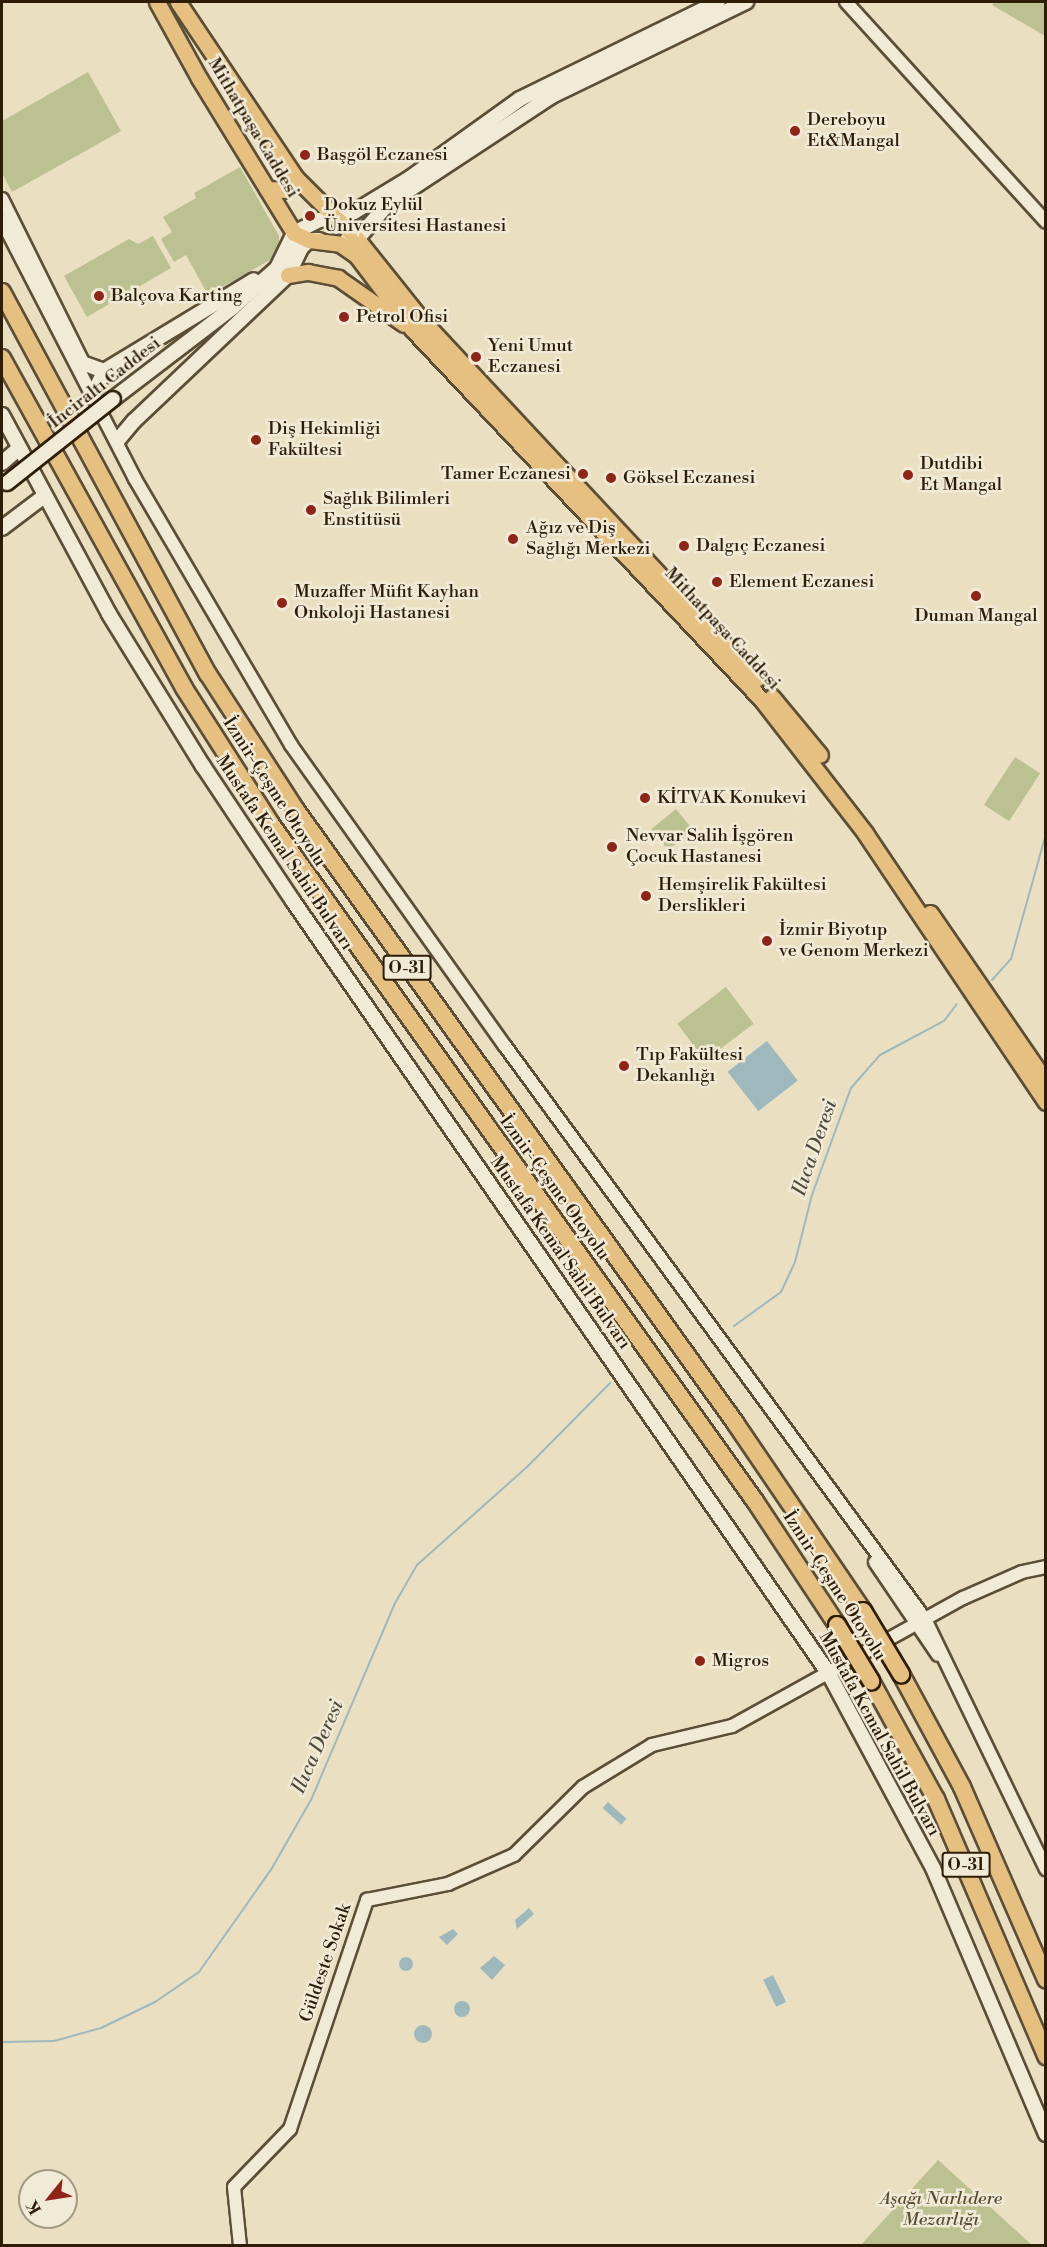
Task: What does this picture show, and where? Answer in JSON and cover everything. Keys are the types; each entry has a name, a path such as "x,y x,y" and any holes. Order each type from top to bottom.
{"highway":[{"name":"İzmir-Çeşme Otoyolu","path":"2,292 208,674 296,810 736,1424 863,1611 901,1674 962,1787 1046,1979"},
{"name":"İzmir-Çeşme Otoyolu","path":"2,358 184,688 271,824 755,1500 872,1681 936,1799 1046,2056"}],"main road":[{"name":"Mithatpaşa Caddesi","path":"157,2 294,233 309,240 349,248 770,710 865,833 1046,1102"},
{"name":"Mithatpaşa Caddesi","path":"178,2 292,173 357,238 417,324 796,724 1046,1082"},
{"path":"284,273 294,233 333,216 354,212 376,200 520,99 718,2"},
{"path":"118,440 284,273 309,240 357,238 388,204 552,96 746,2"},
{"path":"267,189 285,190 291,183 292,173"},
{"path":"91,390 104,371 284,273 308,272 338,278 417,324"},
{"name":"İnciraltı Caddesi","path":"4,485 232,308 284,273"},
{"path":"85,364 104,371"},
{"name":"Mustafa Kemal Sahil Bulvarı","path":"2,415 44,497 160,699 293,902 829,1674 933,1868 1046,2134"},
{"path":"2,463 18,449"},
{"path":"2,528 44,497"}],"street":[{"path":"846,2 1046,222"},
{"path":"851,2 861,18"},
{"path":"2,199 85,364 91,390"},
{"path":"2,221 118,440 135,479 240,662 304,763 841,1505 920,1621 944,1663 1046,1869"},
{"path":"829,1674 920,1621 1022,1572 1046,1567"},
{"name":"Güldeste Sokak","path":"240,2246 234,2187 290,2129 367,1900 448,1884 514,1855 583,1786 652,1745 732,1726 829,1674"}],"green space":[{"path":"994,2 1045,2 1045,36 992,5"},
{"path":"88,72 121,131 12,192 2,173 2,121"},
{"path":"240,167 279,236 279,246 270,260 208,295 186,255 174,262 161,239 172,232 163,217 196,198 194,193"},
{"name":"Balçova Karting","path":"153,236 171,268 87,317 64,276 129,239 138,244"},
{"path":"1015,757 1040,773 1009,821 984,805"},
{"path":"676,809 693,830 668,850 651,829"},
{"path":"726,987 754,1024 705,1060 677,1024"},
{"name":"Aşağı Narlıdere Mezarlığı","path":"938,2160 1032,2245 861,2245"}],"water":[{"path":"767,1041 798,1080 758,1111 728,1072"},
{"path":"608,1802 627,1819 621,1825 603,1808"},
{"path":"529,1908 534,1914 517,1929 515,1920"},
{"path":"453,1929 458,1934 447,1945 439,1937"},
{"path":"494,1956 505,1965 492,1980 480,1968"},
{"path":"403,1957 409,1957 413,1964 409,1971 403,1971 399,1967 399,1961"},
{"path":"773,1975 786,2002 776,2007 763,1980"},
{"path":"462,2001 470,2009 462,2017 454,2009"},
{"path":"423,2025 429,2028 432,2034 429,2040 423,2043 417,2040 414,2034 417,2028"}],"waterway":[{"name":"Ilıca Deresi","path":"992,980 1011,959 1046,834"},
{"name":"Ilıca Deresi","path":"734,1326 781,1292 795,1262 812,1195 851,1088 880,1055 944,1021 957,1004"},
{"name":"Ilıca Deresi","path":"2,2042 54,2041 101,2028 155,2002 199,1972 272,1868 311,1800 394,1605 417,1565 526,1468 610,1383"}],"place":[{"name":"Dereboyu Et&Mangal","path":"795,131"},
{"name":"Başgöl Eczanesi","path":"305,155"},
{"name":"Dokuz Eylül Üniversitesi Hastanesi","path":"310,216"},
{"name":"Balçova Karting","path":"99,296"},
{"name":"Petrol Ofisi","path":"344,317"},
{"name":"Yeni Umut Eczanesi","path":"476,357"},
{"name":"Diş Hekimliği Fakültesi","path":"256,440"},
{"name":"Tamer Eczanesi","path":"583,474"},
{"name":"Dutdibi Et Mangal","path":"908,475"},
{"name":"Göksel Eczanesi","path":"611,478"},
{"name":"Sağlık Bilimleri Enstitüsü","path":"311,510"},
{"name":"Ağız ve Diş Sağlığı Merkezi","path":"513,539"},
{"name":"Dalgıç Eczanesi","path":"684,546"},
{"name":"Element Eczanesi","path":"717,582"},
{"name":"Duman Mangal","path":"976,596"},
{"name":"Muzaffer Müfit Kayhan Onkoloji Hastanesi","path":"282,603"},
{"name":"KİTVAK Konukevi","path":"645,798"},
{"name":"Nevvar Salih İşgören Çocuk Hastanesi","path":"612,847"},
{"name":"Hemşirelik Fakültesi Derslikleri","path":"646,896"},
{"name":"İzmir Biyotıp ve Genom Merkezi","path":"767,941"},
{"name":"Tıp Fakültesi Dekanlığı","path":"624,1066"},
{"name":"Migros","path":"700,1661"}]}
